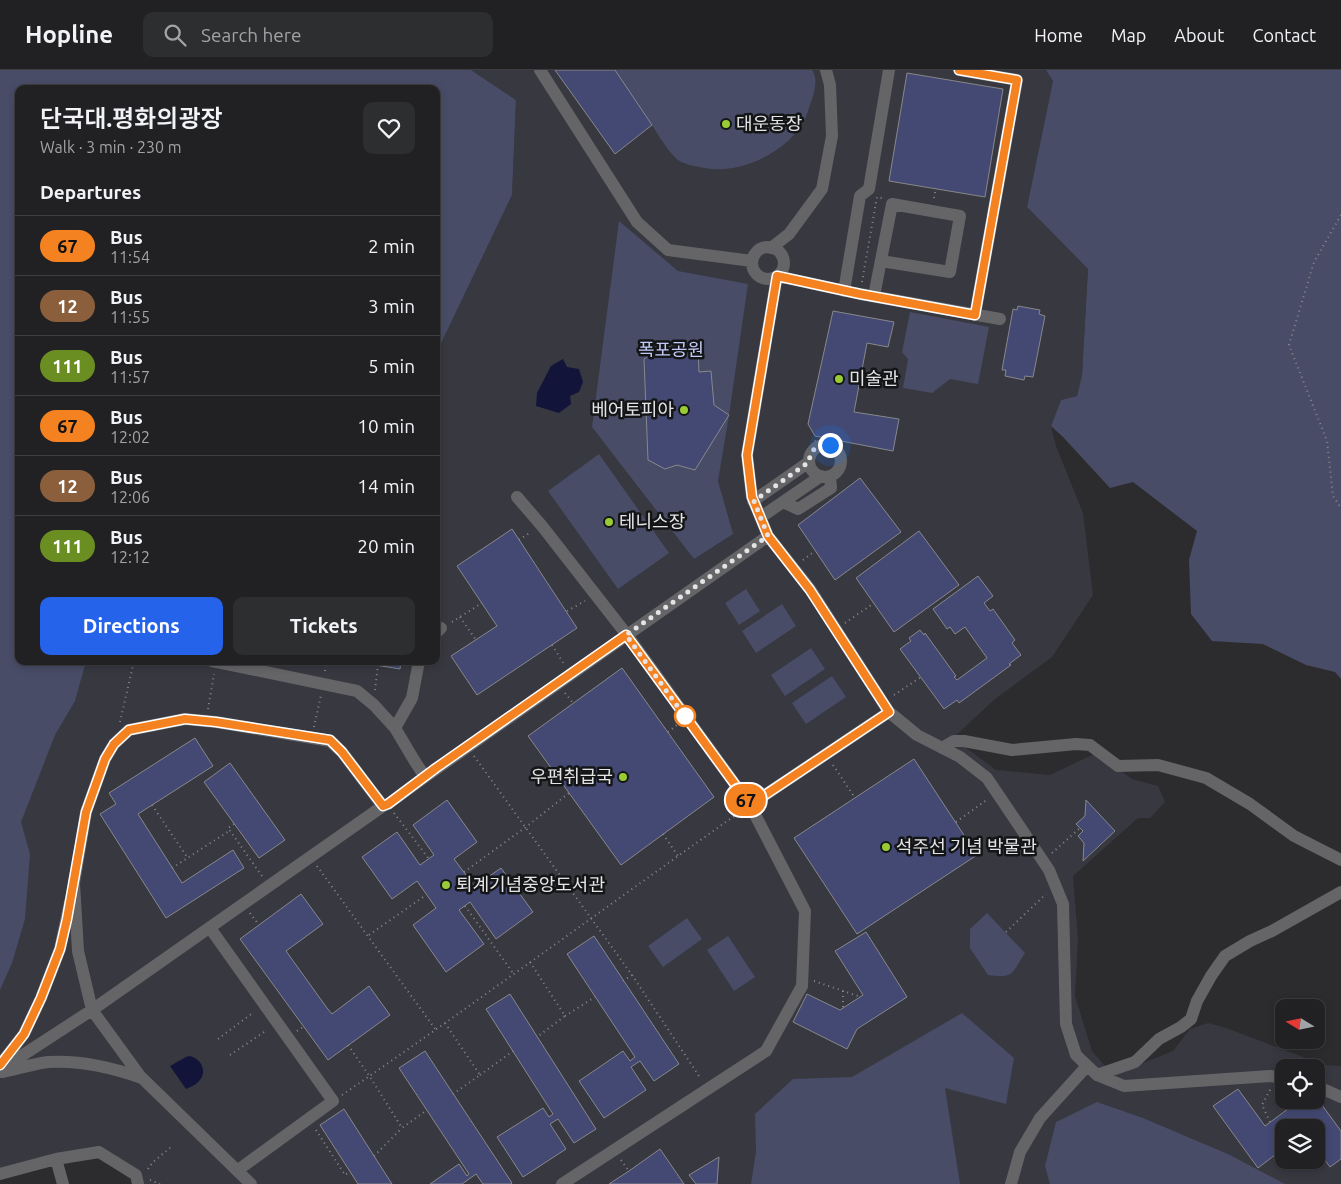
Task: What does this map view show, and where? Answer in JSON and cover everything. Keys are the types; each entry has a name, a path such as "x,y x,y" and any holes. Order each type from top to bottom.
{"street":[{"path":"540,70 637,222 668,250 752,261"},
{"path":"772,248 783,258 783,268 772,279 762,278 754,271 753,256 761,249 772,248 789,234 822,189 832,136 830,85 826,70"},
{"path":"844,290 860,196 868,189 889,70"},
{"path":"959,70 1017,80 975,315"},
{"path":"874,296 892,204 960,216 950,272 881,261"},
{"path":"777,276 1000,319"},
{"path":"777,276 747,455 752,497 760,518 768,536 810,590 886,707 917,735 960,757 987,778 1049,870 1064,904 1066,1024 1076,1055 1097,1075 1124,1086 1275,1077"},
{"path":"760,518 825,476 838,471 841,466 841,456 835,447 819,445 811,452 809,462 813,471 825,476"},
{"path":"754,501 809,462"},
{"path":"517,497 596,594 750,805 805,911 802,986 766,1051 562,1184"},
{"path":"0,1071 210,928 768,536"},
{"path":"229,665 357,691 374,705 395,728 425,777"},
{"path":"395,728 412,698 418,665"},
{"path":"750,805 826,754 886,707"},
{"path":"0,1065 24,1034 41,998 60,949 86,812 105,759 114,744 129,730 185,719 330,740 386,805"},
{"path":"942,748 954,741 964,741 1012,750 1076,744 1090,745 1118,766 1158,765 1206,778 1250,804 1294,836 1341,860"},
{"path":"74,883 78,951 92,1010 142,1078 251,1184"},
{"path":"1097,1075 1135,1062 1160,1039 1182,1027 1191,1019 1197,1001 1225,956 1341,892"},
{"path":"210,928 333,1101 238,1170"},
{"path":"0,1071 47,1062 68,1063 99,1065 142,1078"},
{"path":"1011,1184 1020,1152 1040,1118 1087,1066"},
{"path":"1325,1090 1341,1097"},
{"path":"0,1174 56,1159 98,1152 136,1175 138,1184"},
{"path":"56,1159 64,1184"}],"path":[{"path":"1341,215 1314,262 1289,345 1327,441 1333,496 1341,508"},
{"path":"792,567 815,551"},
{"path":"567,611 596,594"},
{"path":"440,630 482,603"},
{"path":"836,629 874,604"},
{"path":"460,616 476,640"},
{"path":"552,645 571,674"},
{"path":"114,744 133,665"},
{"path":"206,721 214,665"},
{"path":"374,705 378,665"},
{"path":"886,707 921,677"},
{"path":"313,737 323,684"},
{"path":"468,747 632,975 708,1089"},
{"path":"826,754 855,798"},
{"path":"464,872 569,793"},
{"path":"956,822 997,793"},
{"path":"152,805 188,858"},
{"path":"386,805 429,859"},
{"path":"333,1101 436,1030 750,805"},
{"path":"172,868 229,830 228,828 234,824"},
{"path":"1042,861 1080,828"},
{"path":"229,830 270,886"},
{"path":"663,834 678,856"},
{"path":"311,857 436,1030"},
{"path":"1006,932 1055,885"},
{"path":"368,936 426,895"},
{"path":"465,906 513,973"},
{"path":"530,962 565,1016"},
{"path":"623,981 632,975"},
{"path":"802,977 862,997"},
{"path":"842,990 843,1008"},
{"path":"537,1037 595,997"},
{"path":"218,1039 265,1004"},
{"path":"230,1055 278,1022"},
{"path":"445,1023 480,1075"},
{"path":"348,1046 402,1128"},
{"path":"453,1094 513,1051"},
{"path":"1270,1076 1271,1089 1262,1104 1270,1122"},
{"path":"374,1156 402,1128 426,1110"},
{"path":"308,1119 345,1175 350,1172"},
{"path":"147,1174 152,1163 171,1147"}],"shaded area":[{"path":"471,70 1046,70 1053,81 1027,207 1088,269 1082,375 1077,396 1061,400 1051,426 1056,446 1083,513 1093,595 1052,657 995,699 953,738 996,770 1050,775 1096,753 1132,779 1158,786 1165,802 1150,818 1138,818 1073,876 1078,940 1075,996 1092,1051 1105,1066 1133,1067 1173,1051 1190,1029 1208,1023 1226,1028 1275,1046 1275,1049 1282,1049 1308,1059 1275,1059 1275,1109 1325,1109 1325,1065 1341,1066 1341,1184 140,1184 99,1149 0,1170 0,707 23,665 440,665 440,346 512,195 516,100"},
{"path":"563,359 567,367 579,369 583,382 579,392 570,396 571,404 559,413 536,406 537,393 551,366"},
{"path":"190,1056 200,1063 203,1073 198,1082 186,1089 170,1066"}],"green space":[{"path":"0,70 471,70 516,100 512,195 440,346 440,85 15,85 15,665 85,665 75,701 55,735 21,822 30,854 25,919 12,963 0,990"},
{"name":"대운동장","path":"615,70 812,70 815,84 806,117 788,141 776,150 748,164 718,169 704,168 678,160 663,142"},
{"path":"1046,70 1341,70 1341,679 1335,672 1306,665 1263,644 1212,641 1191,614 1189,560 1197,531 1133,482 1110,488 1051,426 1061,400 1077,396 1082,375 1088,269 1027,207 1053,81"},
{"name":"폭포공원","path":"619,221 678,271 748,284 718,481 733,534 694,559 592,427"},
{"path":"910,312 989,327 978,384 950,379 932,393 903,388 908,359 902,352"},
{"name":"테니스장","path":"599,454 669,553 618,589 548,491"},
{"path":"746,589 760,611 739,625 725,603"},
{"path":"782,604 796,626 756,653 742,631"},
{"path":"811,648 825,669 785,696 771,675"},
{"path":"832,676 846,697 806,724 792,703"},
{"path":"987,913 1025,953 1014,970 1008,975 988,975 970,948 970,929"},
{"path":"687,918 702,939 663,967 648,946"},
{"path":"728,936 755,977 734,991 707,950"},
{"path":"962,1013 1014,1058 1006,1104 945,1088 960,1184 751,1184 756,1152 755,1114 793,1079 852,1077"},
{"path":"1097,1102 1143,1118 1230,1155 1285,1184 1050,1184 1045,1166 1056,1122"}],"building":[{"path":"555,70 615,70 652,125 615,154"},
{"path":"907,73 1003,89 985,197 889,181"},
{"path":"1018,306 1040,310 1039,314 1045,316 1033,377 1025,376 1024,380 1005,376 1006,370 1002,370 1013,309 1017,310"},
{"name":"미술관","path":"833,311 894,322 888,347 867,343 854,412 899,419 893,451 815,436 808,424"},
{"name":"베어토피아","path":"663,344 682,352 698,350 699,372 711,371 714,405 729,415 695,470 677,465 665,469 648,460 644,359"},
{"path":"860,478 901,532 835,580 798,525"},
{"path":"512,529 577,628 477,695 451,656 497,626 457,566"},
{"path":"919,531 959,585 894,632 856,578"},
{"path":"978,576 993,596 984,603 990,611 993,609 1015,640 1012,643 1021,655 1009,664 1011,665 959,703 957,700 944,709 900,649 911,641 909,638 920,630 924,635 925,633 957,680 987,658 965,627 955,634 950,627 947,629 933,609"},
{"path":"375,665 400,665 400,669"},
{"path":"622,668 714,797 621,865 528,736"},
{"path":"195,738 213,766 138,814 182,883 233,850 244,868 166,918 100,814 116,804 109,793"},
{"name":"석주선 기념 박물관","path":"914,759 977,855 857,934 794,838"},
{"path":"230,763 285,840 259,858 204,782"},
{"name":"퇴계기념중앙도서관","path":"447,800 477,842 454,859 472,883 475,886 501,868 533,912 496,939 470,902 459,910 484,944 446,972 413,925 436,908 417,881 392,899 362,857 397,832 420,865 434,855 413,825"},
{"path":"1086,800 1115,831 1083,861 1084,843 1078,836 1083,831 1076,824 1085,816"},
{"path":"301,894 323,924 286,951 327,1008 332,1014 369,986 390,1015 328,1060 240,939"},
{"path":"866,932 907,997 857,1029 847,1049 793,1022 807,994 840,1010 863,995 835,951"},
{"path":"594,936 679,1064 654,1081 640,1061 631,1067 646,1090 604,1118 579,1081 623,1051 630,1061 635,1057 567,954"},
{"path":"510,994 596,1129 574,1143 558,1119 550,1124 566,1149 523,1177 497,1137 543,1108 549,1117 553,1114 486,1009"},
{"path":"425,1051 511,1184 483,1184 476,1174 462,1184 430,1184 459,1164 467,1176 469,1174 399,1068"},
{"path":"1238,1089 1265,1126 1288,1109 1325,1109 1341,1131 1341,1159 1330,1167 1325,1160 1325,1119 1275,1119 1275,1155 1258,1168 1213,1106"},
{"path":"344,1109 392,1184 358,1184 320,1125"},
{"path":"660,1149 684,1184 609,1184 629,1171"},
{"path":"719,1157 717,1184 696,1184 689,1175"}],"bus line":[{"name":"67","path":"0,1065 24,1034 41,998 60,949 86,812 105,759 114,744 129,730 185,719 330,740 342,752 383,806 626,635 750,805 889,712 810,590 768,536 752,497 747,455 777,276 860,294 975,315 1017,80 959,70"}],"place":[{"name":"대운동장","path":"726,124"},
{"name":"미술관","path":"839,379"},
{"name":"베어토피아","path":"684,410"},
{"name":"테니스장","path":"609,522"},
{"name":"우편취급국","path":"623,777"},
{"name":"석주선 기념 박물관","path":"886,847"},
{"name":"퇴계기념중앙도서관","path":"446,885"}],"route":[{"path":"685,716 686,718 626,635 768,536 754,501 809,462 811,452 819,445 830,445"}]}
